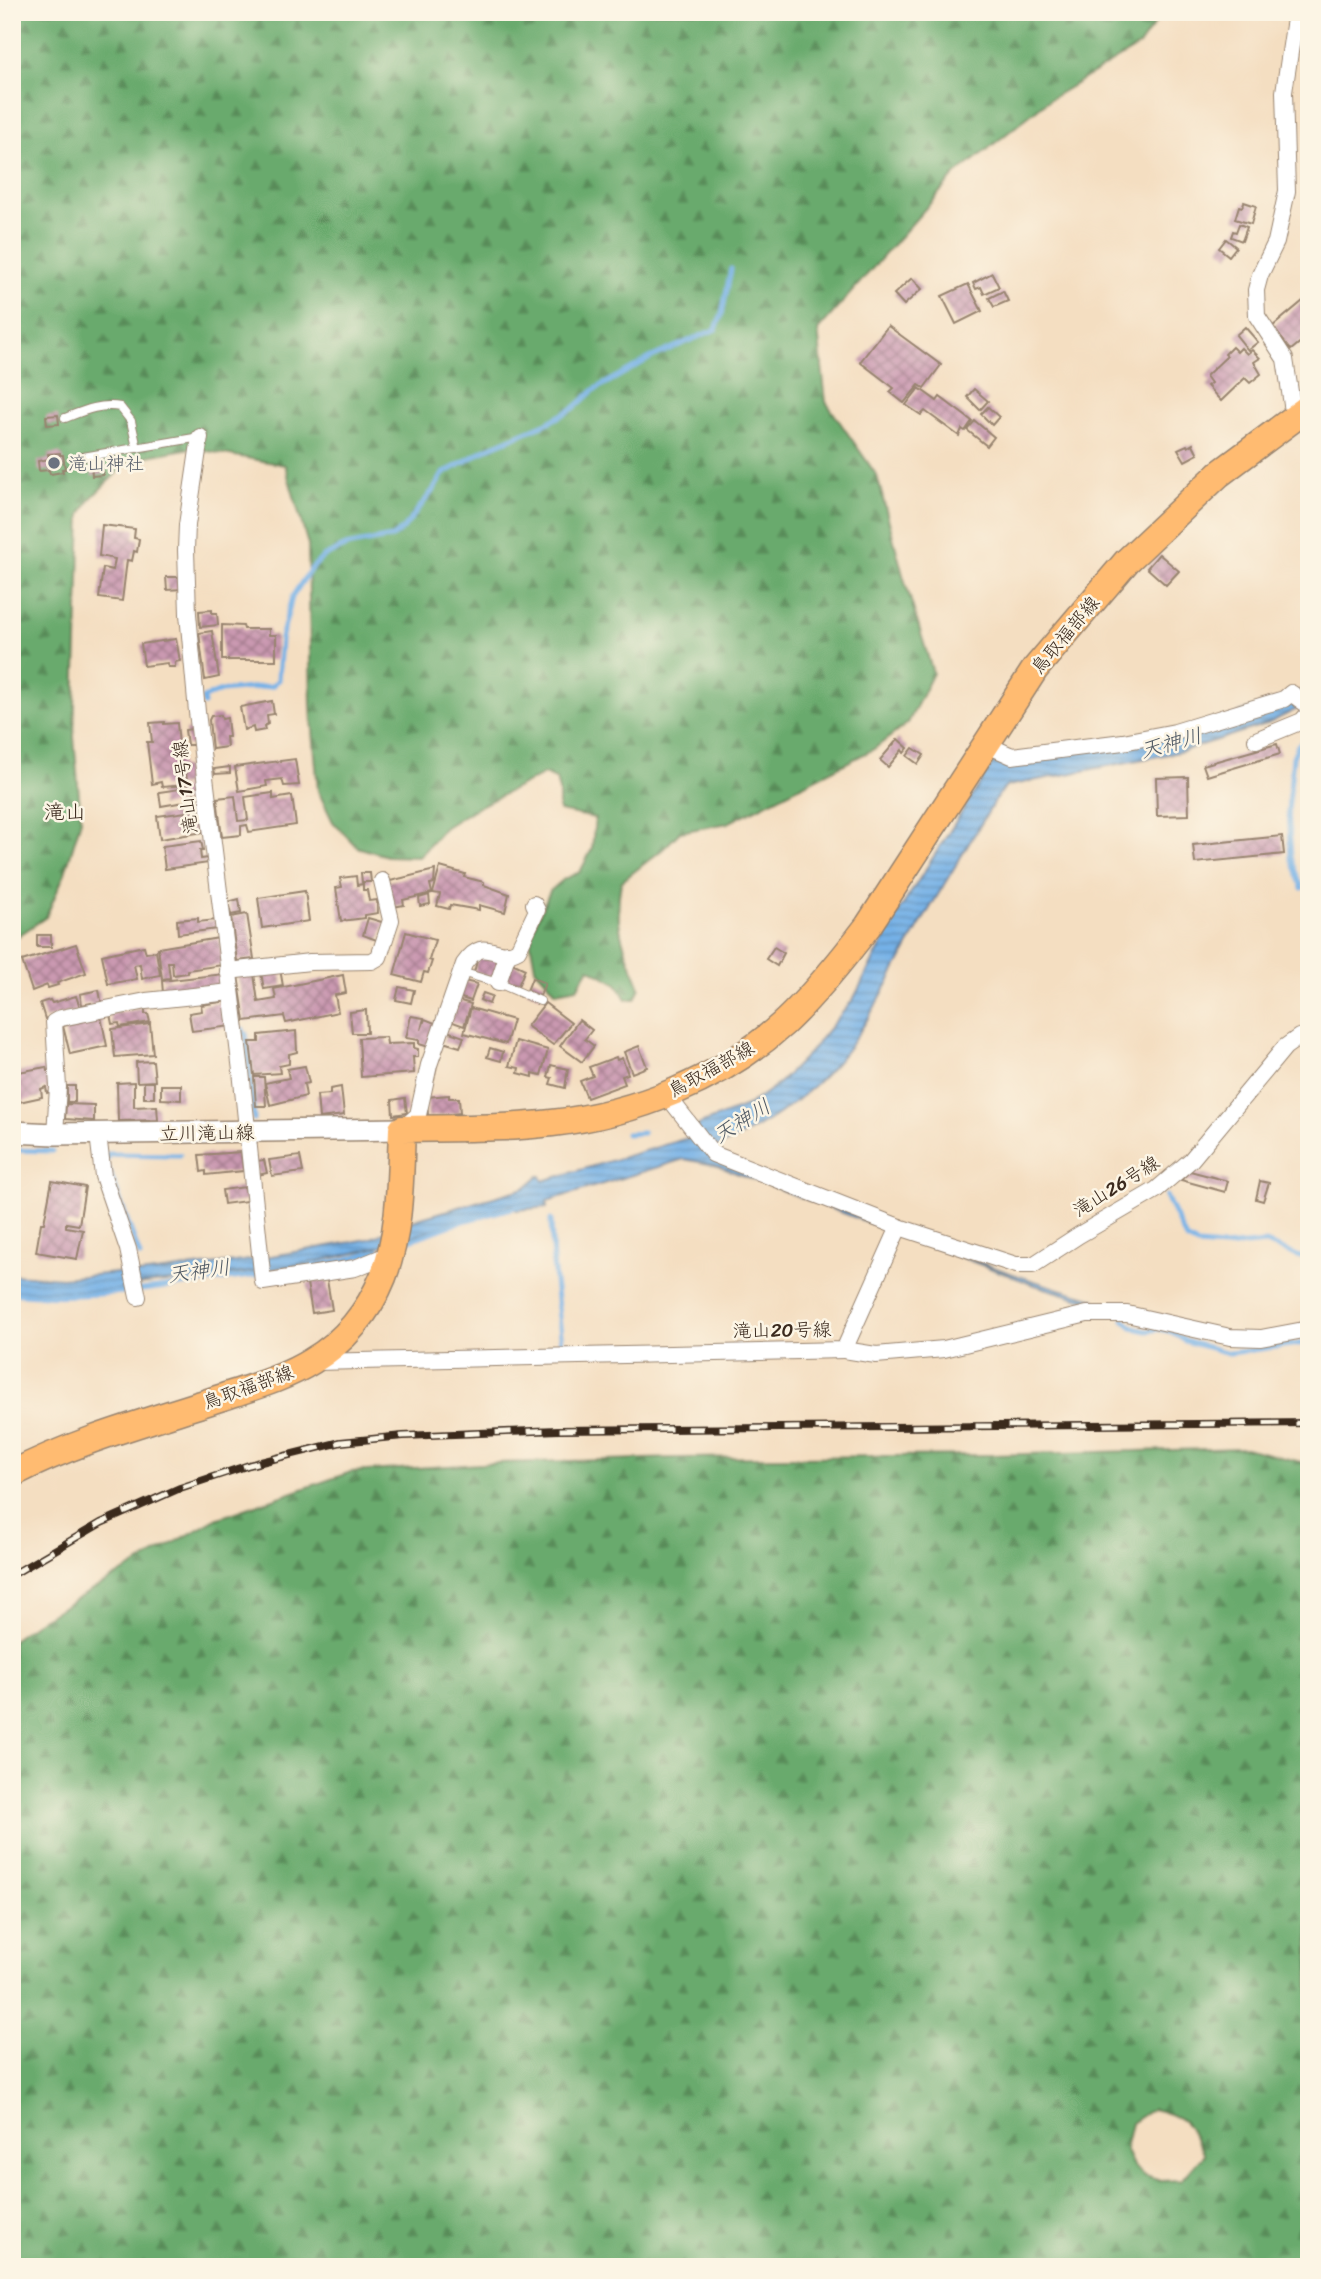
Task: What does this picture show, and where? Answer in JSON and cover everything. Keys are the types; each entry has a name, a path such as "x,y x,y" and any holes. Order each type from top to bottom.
{"main road":[{"name":"鳥取福部線","path":"12,1474 61,1452 256,1386 312,1362 342,1339 367,1308 383,1278 391,1252 397,1219 402,1129 551,1124 605,1114 666,1094 715,1071 783,1023 805,1002 868,926 1035,669 1127,561 1219,474 1301,412"}],"street":[{"path":"1296,12 1284,92 1287,191 1276,242 1256,290 1257,316 1285,359 1301,412"},
{"name":"滝山17号線","path":"200,437 186,538 188,614 263,1282 355,1268 391,1252"},
{"path":"985,744 1012,756 1123,742 1175,732 1284,699 1291,693 1309,706"},
{"path":"1256,740 1302,721 1309,713"},
{"path":"229,971 310,962 372,961 379,957 391,920 382,881"},
{"path":"402,1129 418,1115 429,1065 461,972 472,952 481,949 508,953 518,950 537,911 534,904"},
{"path":"498,983 508,953"},
{"path":"55,1134 58,1087 54,1022 61,1018 146,1001 232,992"},
{"name":"滝山26号線","path":"899,1227 1016,1265 1033,1265 1156,1190 1191,1160 1285,1047 1298,1037 1309,1034"},
{"path":"666,1094 710,1152 899,1227"},
{"name":"立川滝山線","path":"12,1132 98,1134 402,1129"},
{"path":"98,1134 103,1175 128,1249 138,1297"},
{"name":"滝山20号線","path":"312,1362 844,1350 899,1227"},
{"path":"844,1350 876,1355 944,1349 1087,1314 1127,1314 1230,1337 1261,1338 1309,1329"}],"lane":[{"path":"65,418 100,406 120,407 131,421 136,448"},
{"path":"77,458 200,437"},
{"path":"461,972 498,983 540,1001"}],"green space":[{"path":"12,12 1163,12 1139,46 1050,99 954,176 818,330 826,402 877,476 933,673 908,723 874,749 728,823 680,832 621,882 619,924 640,987 635,999 626,999 617,984 589,968 577,988 556,992 535,968 530,940 550,891 564,879 580,872 592,849 595,818 559,811 556,779 544,774 474,809 444,828 419,857 387,856 357,847 333,822 318,791 311,706 308,545 285,465 191,448 131,459 91,498 81,514 74,737 81,820 65,873 46,917 12,940"},
{"path":"1245,1448 1309,1464 1309,2267 12,2267 12,1640 40,1620 216,1519 351,1472 497,1463 678,1458 991,1455","holes":["1152,2109 1185,2123 1204,2154 1181,2180 1161,2181 1144,2176 1133,2166 1125,2149 1131,2123"]}],"water":[{"name":"天神川","path":"1309,685 1309,703 1269,723 1183,751 1007,786 1000,793 937,896 880,998 842,1056 790,1106 749,1132 705,1152 898,1232 996,1268 1095,1299 1094,1303 1035,1285 715,1165 684,1159 547,1201 547,1207 516,1210 514,1205 339,1257 95,1293 62,1295 12,1292 12,1275 62,1278 128,1272 140,1274 243,1261 369,1239 418,1219 525,1188 539,1176 543,1181 688,1138 700,1124 749,1105 778,1084 809,1053 853,1000 898,913 993,763 1168,739 1300,691"}],"building":[{"path":"1244,202 1256,206 1251,224 1235,219 1239,206 1242,207"},
{"path":"1239,224 1247,227 1242,241 1231,237"},
{"path":"1226,239 1236,247 1229,256 1219,248"},
{"path":"992,273 999,287 984,294 981,287 976,289 973,283"},
{"path":"912,278 922,289 904,305 894,294"},
{"path":"968,284 982,311 956,324 942,296"},
{"path":"1003,291 1008,301 994,307 989,298"},
{"path":"1309,296 1309,335 1291,350 1272,327"},
{"path":"888,326 941,365 924,388 919,385 904,403 890,392 894,388 860,362"},
{"path":"1245,327 1258,342 1248,350 1236,335"},
{"path":"1232,347 1237,352 1241,348 1247,354 1252,350 1260,358 1254,362 1261,374 1250,383 1245,378 1221,401 1207,386 1211,383 1206,376 1227,356 1225,354"},
{"path":"919,388 937,401 940,397 972,421 965,431 962,429 959,436 925,411 921,415 906,405"},
{"path":"974,389 988,401 980,410 967,397"},
{"path":"988,407 999,417 992,425 981,414"},
{"path":"58,415 59,424 47,425 46,416"},
{"path":"975,421 994,437 987,446 967,430"},
{"path":"1193,444 1198,454 1185,461 1178,449"},
{"path":"48,454 63,455 63,472 50,474 49,470 39,471 38,461 49,459"},
{"path":"102,459 103,475 92,476 91,460"},
{"path":"102,525 135,529 134,538 139,539 132,561 127,560 122,601 99,598 103,568 113,570 115,559 99,556"},
{"path":"1159,554 1179,571 1166,585 1147,568"},
{"path":"166,577 181,577 182,589 167,590"},
{"path":"212,610 212,613 217,613 218,625 200,627 199,611"},
{"path":"222,625 243,626 244,629 269,629 269,635 276,635 276,660 222,660"},
{"path":"212,631 219,677 205,680 199,633"},
{"path":"176,639 180,661 175,662 175,667 168,667 167,663 144,666 141,644"},
{"path":"272,701 274,714 267,715 268,724 264,726 265,730 254,732 253,727 244,730 240,707"},
{"path":"221,715 222,719 227,718 227,747 212,749 209,720 211,716"},
{"path":"150,723 177,723 181,767 186,767 187,785 162,787 161,782 152,784 147,742 152,742"},
{"path":"192,729 194,745 187,745 185,730"},
{"path":"898,739 908,748 904,753 902,750 888,767 880,760"},
{"path":"1277,744 1280,754 1207,776 1203,765"},
{"path":"913,748 924,755 918,764 907,756"},
{"path":"295,759 299,785 284,786 282,779 266,781 267,786 239,791 235,767"},
{"path":"230,767 230,773 215,774 214,769"},
{"path":"1188,777 1189,815 1157,816 1156,778"},
{"path":"193,787 196,800 161,806 159,792"},
{"path":"273,793 273,799 292,796 296,825 249,832 247,825 241,826 241,835 222,837 217,798 235,796 238,821 248,820 245,797"},
{"path":"200,810 204,832 160,839 157,816"},
{"path":"1282,836 1284,854 1195,863 1193,845"},
{"path":"201,841 201,859 208,858 209,863 165,869 162,846"},
{"path":"440,867 465,874 464,877 484,882 484,885 509,894 505,912 479,905 479,910 450,905 449,909 437,906 440,894 433,893"},
{"path":"435,870 434,883 430,884 432,893 403,900 404,905 393,907 386,882"},
{"path":"361,873 370,873 371,882 362,882"},
{"path":"356,876 357,885 363,884 363,890 367,890 369,901 377,900 378,913 365,915 365,918 341,921 336,888 342,887 340,878"},
{"path":"305,891 309,921 262,928 258,898"},
{"path":"429,895 430,904 420,906 419,898"},
{"path":"239,899 241,913 231,915 228,902"},
{"path":"247,914 254,959 237,961 231,917"},
{"path":"198,918 198,922 216,920 218,929 178,934 177,920"},
{"path":"368,918 385,923 379,941 363,935"},
{"path":"406,932 435,940 428,973 424,972 421,982 394,975"},
{"path":"37,935 51,935 51,947 37,947"},
{"path":"219,938 223,965 187,970 187,973 173,975 172,962 168,962 170,978 162,979 158,948"},
{"path":"76,944 86,973 57,983 58,985 48,988 47,985 32,991 22,961"},
{"path":"144,946 146,953 156,951 160,975 142,979 140,964 134,965 137,979 108,984 102,955"},
{"path":"774,947 784,953 777,966 766,959"},
{"path":"479,954 500,960 494,978 474,972"},
{"path":"510,962 525,969 518,986 503,980"},
{"path":"280,969 283,986 264,989 261,973"},
{"path":"224,974 225,987 163,993 162,981"},
{"path":"254,974 258,1002 276,999 274,989 343,975 346,993 335,995 338,1012 286,1023 284,1016 245,1021 238,976"},
{"path":"532,978 545,983 540,996 527,991"},
{"path":"464,981 477,984 471,1001 458,997"},
{"path":"399,987 414,990 411,1003 396,1000"},
{"path":"99,990 102,1005 82,1005 80,994"},
{"path":"483,993 492,996 489,1004 480,1000"},
{"path":"76,996 81,1010 45,1019 40,1003 50,1000 52,1003"},
{"path":"457,1000 471,1004 464,1026 450,1021"},
{"path":"228,1001 232,1026 192,1031 189,1013 202,1011 201,1005"},
{"path":"545,1003 571,1023 553,1045 527,1026"},
{"path":"145,1008 150,1022 120,1027 119,1023 112,1024 110,1014"},
{"path":"471,1008 513,1020 506,1044 464,1033"},
{"path":"366,1010 367,1033 352,1033 350,1012"},
{"path":"411,1016 424,1018 421,1030 425,1019 435,1023 429,1047 419,1044 419,1040 406,1038"},
{"path":"101,1017 107,1046 70,1054 63,1026"},
{"path":"579,1020 592,1030 585,1039 594,1046 582,1062 560,1046"},
{"path":"150,1024 153,1054 115,1057 112,1029"},
{"path":"296,1031 297,1052 289,1054 289,1064 279,1066 280,1073 254,1075 250,1042 259,1042 259,1035"},
{"path":"447,1031 464,1037 460,1047 443,1042"},
{"path":"386,1037 387,1044 414,1043 414,1048 418,1049 418,1057 413,1057 414,1073 361,1077 359,1038"},
{"path":"516,1041 548,1050 541,1075 533,1073 533,1077 518,1073 519,1068 509,1066"},
{"path":"639,1046 647,1067 632,1073 624,1052"},
{"path":"490,1048 503,1052 501,1061 487,1057"},
{"path":"616,1057 617,1060 622,1058 628,1074 622,1076 625,1084 587,1098 580,1081 593,1076 589,1067"},
{"path":"153,1061 155,1081 137,1082 136,1062"},
{"path":"551,1065 568,1069 565,1088 550,1084 552,1078 548,1077"},
{"path":"305,1066 309,1083 304,1084 306,1096 270,1105 265,1083 289,1078 287,1069"},
{"path":"46,1067 47,1071 52,1071 53,1091 47,1093 46,1087 41,1089 42,1097 19,1102 13,1073"},
{"path":"254,1077 264,1077 266,1106 256,1106"},
{"path":"134,1082 134,1107 157,1106 158,1120 118,1121 117,1083"},
{"path":"144,1082 154,1082 154,1098 144,1098"},
{"path":"161,1085 181,1085 181,1100 161,1099"},
{"path":"67,1086 75,1086 75,1102 67,1102"},
{"path":"341,1087 344,1115 319,1118 317,1095 330,1094 330,1089"},
{"path":"449,1095 449,1098 459,1098 460,1113 428,1117 427,1097"},
{"path":"405,1098 407,1113 393,1115 392,1100"},
{"path":"66,1104 94,1105 94,1121 65,1119"},
{"path":"241,1152 243,1171 206,1175 206,1171 201,1172 199,1155"},
{"path":"300,1156 303,1172 272,1176 269,1160"},
{"path":"264,1160 267,1173 258,1175 256,1161"},
{"path":"1190,1171 1228,1181 1225,1192 1181,1180"},
{"path":"52,1181 85,1187 79,1225 66,1223 66,1227 83,1230 77,1259 36,1252"},
{"path":"1260,1181 1269,1183 1263,1201 1256,1199"},
{"path":"245,1187 247,1201 224,1204 222,1190"},
{"path":"327,1280 332,1310 312,1313 307,1283"}],"waterway":[{"path":"204,704 203,698 221,691 272,686 278,680 281,639 292,597 310,570 323,557 346,546 392,537 403,529 443,474 488,448 547,423 574,408 594,390 652,357 716,329 722,314 731,269"},
{"path":"1302,888 1291,857 1288,811 1293,757 1298,745 1309,737"},
{"path":"243,1029 246,1034 254,1119"},
{"path":"627,1134 643,1133"},
{"path":"12,1150 52,1151"},
{"path":"108,1159 107,1154 180,1155"},
{"path":"109,1169 140,1256"},
{"path":"1166,1196 1186,1239 1197,1245 1224,1247 1266,1243 1300,1257 1309,1257"},
{"path":"402,1243 463,1221 519,1206"},
{"path":"551,1220 562,1344"},
{"path":"290,1270 345,1260 379,1250"},
{"name":"天神川","path":"12,1293 105,1294 259,1275"},
{"path":"1124,1320 1134,1328 1172,1332 1185,1341 1229,1353 1306,1343"}],"railway":[{"path":"12,1575 101,1523 180,1488 249,1465 341,1442 403,1436 559,1430 1309,1423"}],"place":[{"name":"滝山神社","path":"54,463"}],"district":[{"name":"滝山","path":"65,812"}]}
